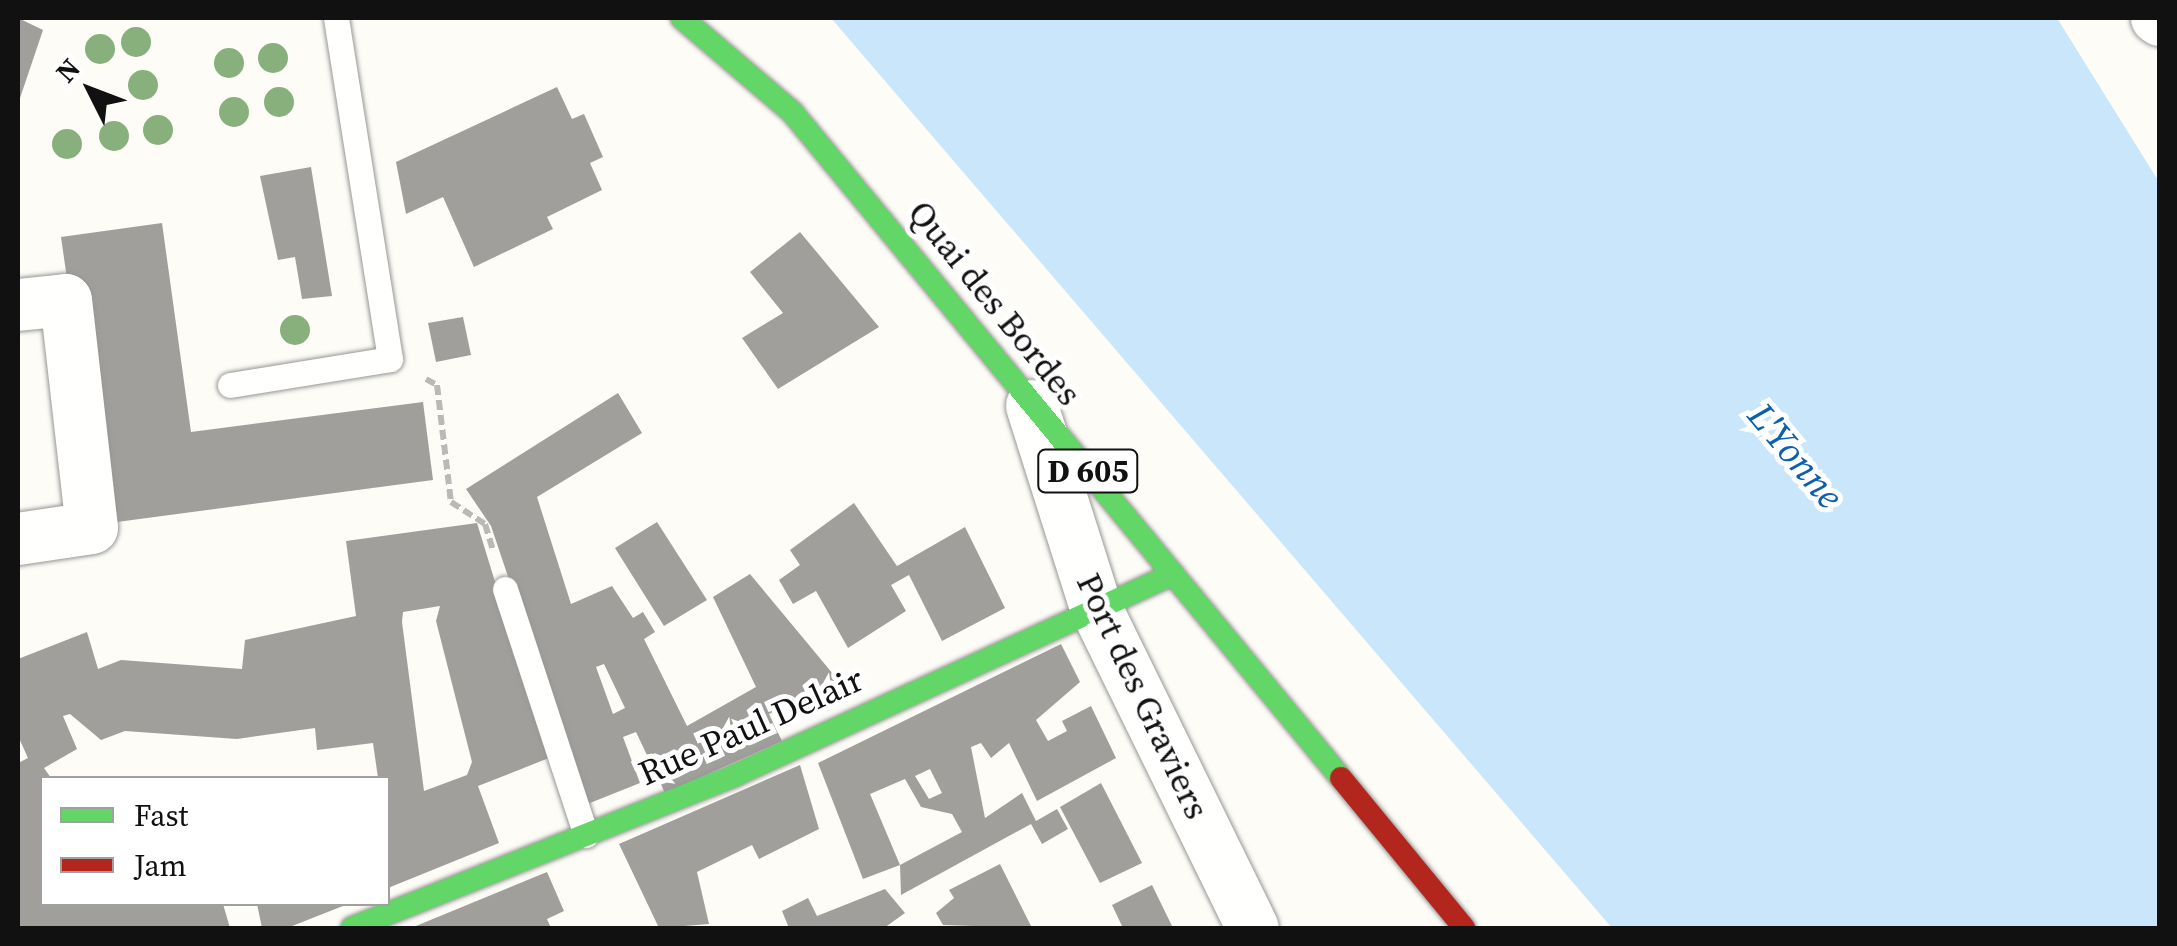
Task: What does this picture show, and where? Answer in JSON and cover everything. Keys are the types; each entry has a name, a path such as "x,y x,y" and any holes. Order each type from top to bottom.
{"main road":[{"name":"Quai des Bordes","path":"682,18 792,112 1464,928"},
{"name":"Rue Paul Delair","path":"352,928 586,835 1172,574"}],"street":[{"path":"18,304 66,300 92,528 18,539"},
{"name":"Port des Graviers","path":"1030,400 1096,608 1253,928"}],"lane":[{"path":"230,386 390,360 336,18"},
{"path":"505,589 586,835"}],"path":[{"path":"390,360 437,385 451,502 485,524 505,589"}],"water":[{"name":"L'Yonne","path":"831,18 2057,18 2159,182 2159,928 1612,928"}],"building":[{"path":"18,18 43,30 18,104"},
{"path":"557,87 572,119 584,114 603,157 590,163 602,190 547,217 553,229 474,267 443,197 406,214 396,162"},
{"path":"311,167 332,296 302,299 295,257 278,260 260,176"},
{"path":"162,223 191,432 423,402 433,480 102,524 61,237"},
{"path":"800,232 879,327 778,389 742,338 783,313 750,272"},
{"path":"463,317 471,355 436,362 428,323"},
{"path":"618,393 642,433 537,497 571,604 612,586 633,618 643,612 655,632 644,639 687,726 756,687 713,597 750,574 838,680 769,714 782,741 665,793 636,732 623,737 640,783 585,805 491,526 466,489","holes":["604,664 625,708 613,714 596,667"]},
{"path":"854,503 897,566 965,527 1005,608 942,641 909,575 891,585 906,611 848,648 816,591 793,604 779,580 800,565 790,550"},
{"path":"657,522 707,600 664,626 615,548"},
{"path":"477,523 549,758 478,786 499,843 390,887 390,776 378,776 373,743 317,750 315,728 237,739 125,731 101,740 70,714 63,716 77,749 44,768 50,776 40,776 40,906 224,906 230,928 18,928 18,763 28,758 18,736 18,659 87,632 98,669 121,660 242,669 245,640 356,616 346,541","holes":["440,606 436,621 472,762 467,775 424,791 403,612"]},
{"path":"1061,644 1080,682 1036,720 1048,741 1067,731 1062,721 1091,706 1116,758 1037,801 1009,743 991,758 981,743 971,747 985,818 1022,793 1036,821 1057,809 1068,829 1042,844 1031,824 901,895 900,865 863,879 818,763","holes":["930,769 942,793 929,799 915,776","905,779 921,807 952,814 962,832 900,865 870,794"]},
{"path":"800,765 819,829 759,859 752,845 697,872 709,924 659,928 619,844"},
{"path":"1101,783 1142,863 1100,883 1060,807"},
{"path":"1000,864 1032,928 943,925 936,913 954,898 949,890"},
{"path":"547,872 564,911 547,919 551,928 411,928"},
{"path":"1152,885 1173,928 1123,928 1112,905"},
{"path":"885,889 905,913 884,928 789,928 782,911 808,898 817,916"},
{"path":"257,906 343,906 287,928 262,928"}],"traffic: fast":[{"path":"682,18 792,112 1341,778"},
{"path":"352,928 736,775 1173,574"}],"traffic: jam":[{"path":"1341,778 1464,928"}]}
